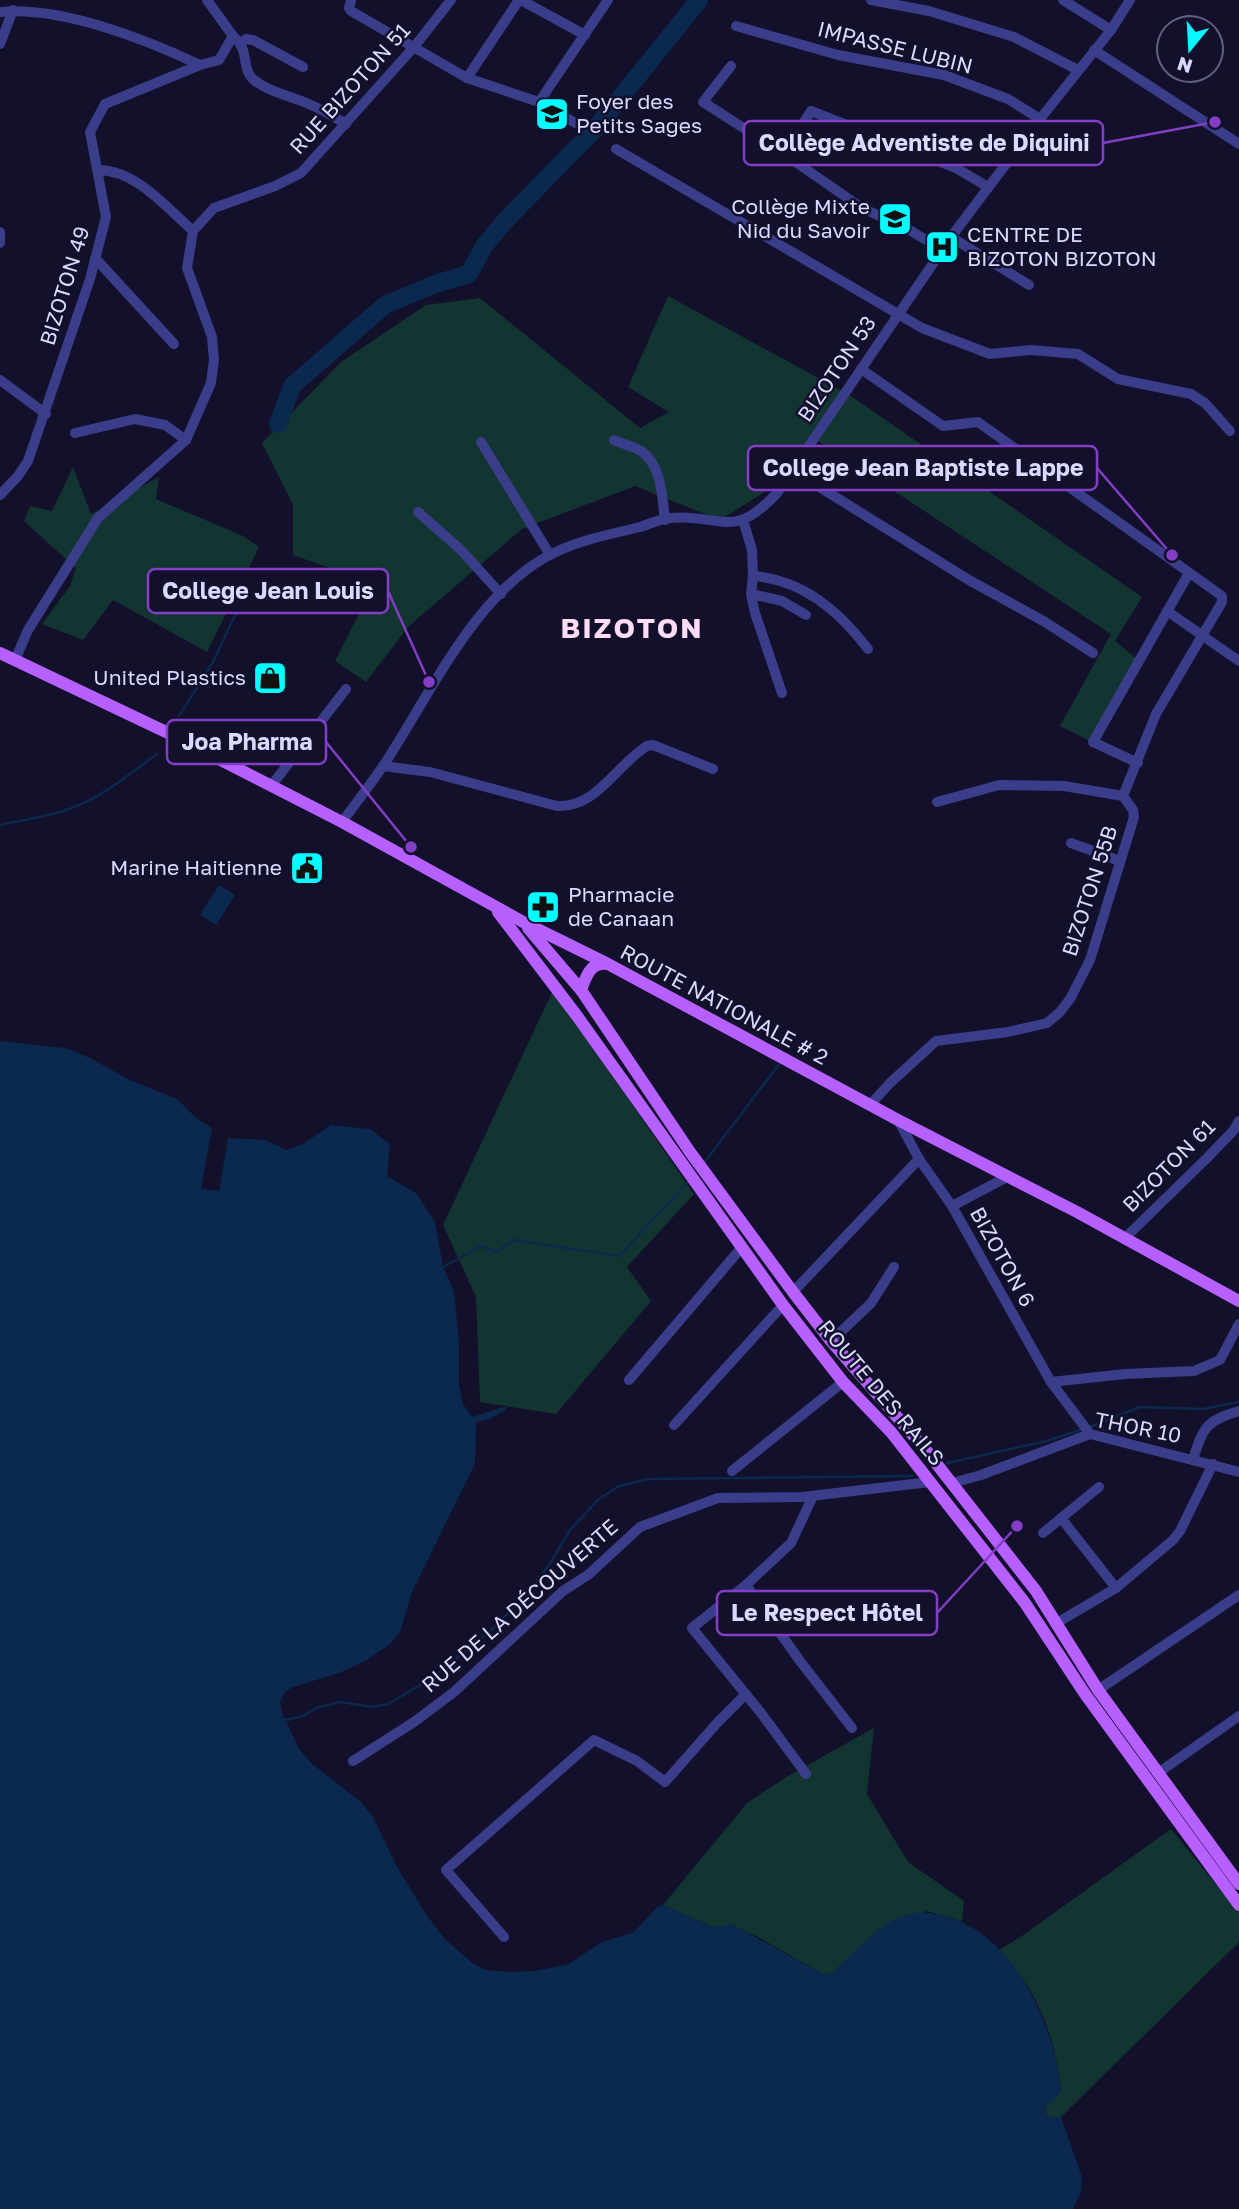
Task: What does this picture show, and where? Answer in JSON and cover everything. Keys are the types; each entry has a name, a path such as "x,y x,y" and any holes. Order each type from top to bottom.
{"main road":[{"name":"ROUTE NATIONALE # 2","path":"0,653 164,731 342,822 493,906 608,964 1239,1301"},
{"name":"ROUTE DES RAILS","path":"493,906 686,1157 708,1177 831,1341 925,1448 1036,1591 1098,1690 1239,1884"},
{"name":"ROUTE DES RAILS","path":"525,923 581,990 686,1157 699,1188 783,1305 843,1382 891,1432 1025,1603 1085,1694 1239,1905"},
{"path":"581,990 593,966 599,963 608,964"}],"street":[{"path":"207,0 237,40 252,78 280,93 311,104 346,124"},
{"path":"351,0 351,11 467,78 539,103 577,124"},
{"name":"RUE BIZOTON 51","path":"193,231 214,208 275,186 301,173 414,47 451,0"},
{"path":"467,78 520,0 584,35"},
{"path":"539,103 608,0"},
{"path":"871,0 929,11 1014,37 1078,70"},
{"path":"1063,0 1111,30"},
{"name":"BIZOTON 53","path":"743,520 765,506 777,494 951,237 1111,30 1130,0"},
{"path":"0,12 13,10 71,18 154,43 200,65"},
{"path":"0,44 13,10"},
{"name":"IMPASSE LUBIN","path":"736,26 838,55 944,75 1008,99 1040,119"},
{"path":"237,40 253,40 303,67"},
{"name":"BIZOTON 49","path":"0,495 18,477 28,461 46,414 96,258 106,217 90,132 105,104 200,65 219,60 237,40"},
{"path":"1094,50 1239,144"},
{"path":"731,66 703,102 784,153 862,208 906,228 943,250"},
{"path":"784,153 811,111 956,168 988,187"},
{"path":"616,149 922,328 990,354 1031,349 1078,354 1118,379 1191,394 1205,403 1230,431"},
{"path":"15,660 28,630 98,518 161,465 186,440 211,383 214,360 212,337 187,268 193,231 127,175 112,170 98,170"},
{"path":"0,232 0,243"},
{"path":"951,237 1028,285"},
{"path":"96,258 174,344"},
{"path":"861,369 943,426 978,422 1223,599 1156,714 1123,796"},
{"path":"0,380 46,414"},
{"path":"75,433 135,419 165,425 186,440"},
{"path":"614,440 640,450 652,460 665,520"},
{"path":"481,443 550,555"},
{"path":"792,470 957,573 1045,622 1093,653"},
{"path":"418,512 460,549 501,594"},
{"path":"342,822 383,766 451,657 481,615 519,575 550,555 587,540 665,520 726,524 743,520 750,536 753,576 751,594 755,613 782,692"},
{"path":"1138,763 1093,742 1189,572"},
{"path":"753,576 769,578 805,590 823,601 851,627 868,649"},
{"path":"751,594 782,601 806,615"},
{"path":"1167,611 1239,661"},
{"path":"271,786 346,689"},
{"path":"383,766 430,772 557,806 570,807 584,802 647,746 653,745 713,769"},
{"name":"BIZOTON 55B","path":"870,1105 936,1041 1009,1032 1047,1023 1059,1013 1070,999 1090,960 1134,813 1123,796 1064,786 999,785 937,802"},
{"path":"1071,843 1120,861"},
{"name":"BIZOTON 6","path":"898,1120 919,1159 952,1206 1051,1382 1090,1434"},
{"name":"BIZOTON 61","path":"1125,1238 1233,1131 1239,1121"},
{"path":"793,1292 919,1159"},
{"path":"952,1206 1009,1177"},
{"path":"629,1380 742,1247"},
{"path":"831,1341 871,1303 894,1266"},
{"path":"674,1425 783,1305"},
{"path":"1051,1382 1125,1374 1194,1371 1220,1360 1239,1324"},
{"path":"732,1471 843,1382"},
{"path":"1193,1459 1201,1434 1216,1418 1239,1411"},
{"name":"THOR 10","path":"949,1480 988,1472 1090,1434 1239,1472"},
{"path":"1055,1624 1116,1588 1177,1536 1213,1464"},
{"name":"RUE DE LA DÉCOUVERTE","path":"353,1761 414,1722 454,1692 563,1591 588,1575 640,1527 718,1498 813,1496 930,1482"},
{"path":"1043,1533 1099,1487"},
{"path":"806,1774 692,1628 746,1585 792,1543 813,1496"},
{"path":"1061,1518 1116,1588"},
{"path":"746,1585 852,1728"},
{"path":"1098,1690 1239,1595"},
{"path":"504,1937 446,1870 594,1741 637,1761 665,1782 746,1694"},
{"path":"1158,1773 1239,1716"}],"green space":[{"path":"668,296 851,396 1142,597 1115,641 1138,660 1090,741 1060,726 1111,634 815,439 790,476 720,520 635,486 522,529 408,627 366,682 335,661 374,584 293,555 293,505 262,443 341,362 426,305 480,298 640,428 669,412 628,387"},
{"path":"73,467 91,514 159,477 156,499 243,536 259,547 207,652 113,600 83,640 42,624 70,586 76,568 24,521 30,506 52,511"},
{"path":"553,990 694,1194 627,1267 651,1301 556,1414 480,1402 476,1297 443,1225"},
{"path":"874,1728 867,1794 908,1862 964,1901 962,1921 927,1911 879,1929 831,1974 821,1973 730,1924 710,1926 663,1905 747,1803 788,1776"},
{"path":"1171,1829 1239,1913 1239,1942 1061,2117 1048,2117 1045,2114 1047,2104 1061,2091 1051,2039 1030,1990 999,1950"}],"water":[{"path":"219,885 235,895 216,925 200,915"},
{"path":"0,1041 65,1048 132,1081 177,1099 196,1118 212,1128 201,1189 219,1191 228,1138 265,1140 287,1150 303,1144 331,1125 370,1129 390,1144 387,1176 416,1193 435,1222 443,1267 454,1291 459,1343 459,1386 463,1404 472,1417 507,1406 506,1410 490,1419 476,1422 475,1464 412,1592 400,1632 390,1644 367,1660 339,1673 293,1687 285,1692 280,1702 282,1713 299,1749 311,1763 361,1802 373,1817 397,1867 444,1938 471,1962 486,1970 535,1971 569,1964 600,1943 634,1932 657,1907 663,1905 710,1926 730,1924 821,1973 831,1974 885,1925 911,1913 932,1913 972,1927 993,1943 1012,1964 1027,1987 1050,2039 1061,2091 1056,2099 1047,2104 1045,2114 1048,2117 1061,2117 1082,2177 1081,2192 1073,2209 0,2209"}],"waterway":[{"path":"278,424 292,386 385,305 435,284 469,274 484,246 596,128 699,0"},
{"path":"179,716 213,662 256,570"},
{"path":"0,825 53,814 84,803 157,754"},
{"path":"704,1163 780,1063"},
{"path":"443,1267 481,1246 496,1252 514,1240 619,1256 688,1182"},
{"path":"1090,1427 1140,1407 1203,1409 1239,1402"},
{"path":"947,1463 1047,1441 1083,1429"},
{"path":"286,1720 341,1702 372,1707 388,1704 434,1677 497,1625 530,1590 570,1530 599,1499 619,1486 648,1479 912,1476"}],"place":[{"name":"Foyer des Petits Sages","path":"552,114"},
{"name":"Collège Adventiste de Diquini","path":"1215,122"},
{"name":"Collège Mixte Nid du Savoir","path":"895,219"},
{"name":"CENTRE DE BIZOTON BIZOTON","path":"942,247"},
{"name":"College Jean Baptiste Lappe","path":"1172,555"},
{"name":"United Plastics","path":"270,678"},
{"name":"College Jean Louis","path":"429,682"},
{"name":"Joa Pharma","path":"411,847"},
{"name":"Marine Haitienne","path":"307,868"},
{"name":"Pharmacie de Canaan","path":"543,907"},
{"name":"Le Respect Hôtel","path":"1017,1526"}],"district":[{"name":"BIZOTON","path":"632,628"}]}
